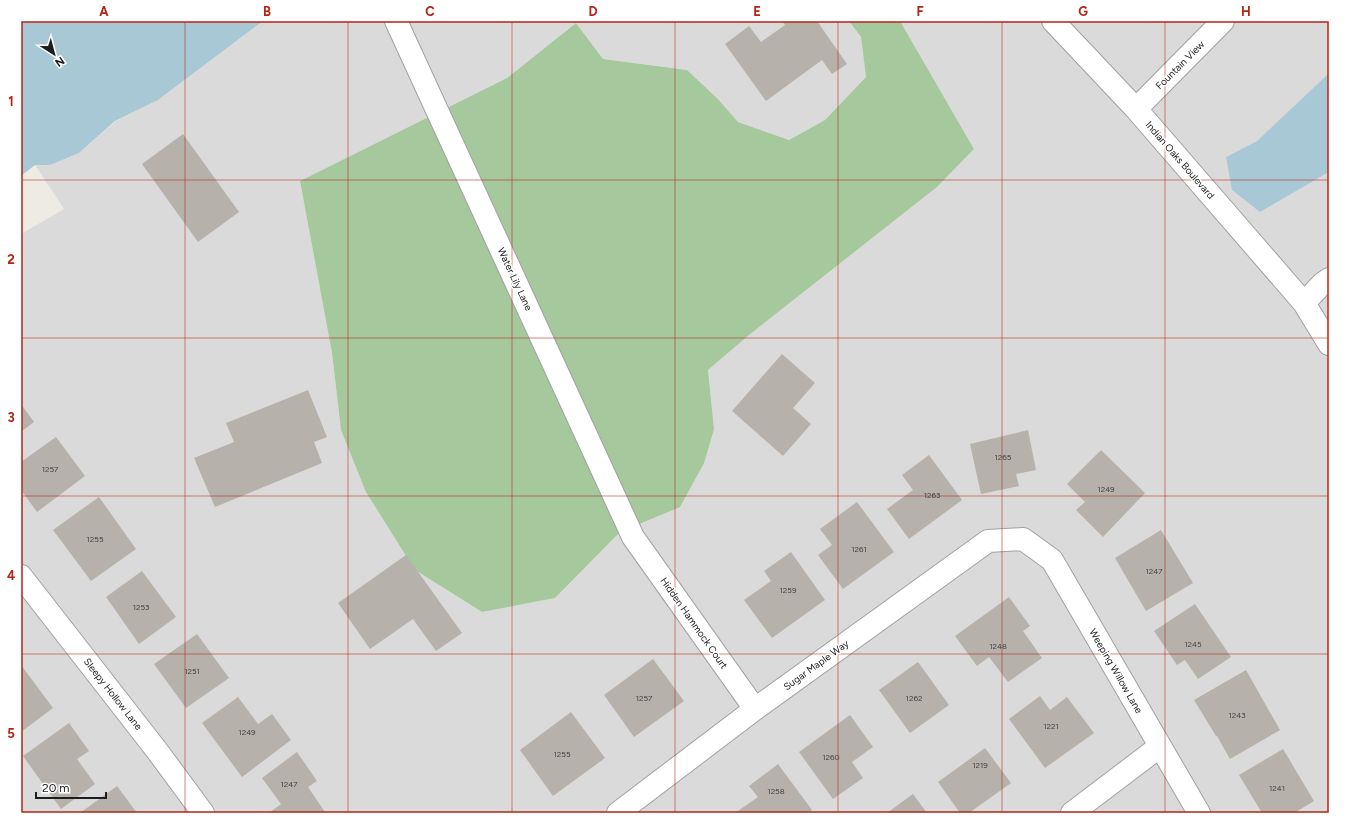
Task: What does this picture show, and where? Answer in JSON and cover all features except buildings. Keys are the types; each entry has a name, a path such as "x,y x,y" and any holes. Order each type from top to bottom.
{"street":[{"name":"Water Lily Lane","path":"396,21 633,537"},
{"name":"Indian Oaks Boulevard","path":"1053,21 1136,109 1304,303 1329,344"},
{"name":"Fountain View","path":"1136,109 1223,21"},
{"path":"1304,303 1322,284 1329,279"},
{"name":"Hidden Hammock Court","path":"633,537 755,709"},
{"name":"Sugar Maple Way","path":"618,813 755,709 988,541 1023,539"},
{"name":"Weeping Willow Lane","path":"1023,539 1052,560 1159,747 1199,813"},
{"name":"Sleepy Hollow Lane","path":"21,576 203,813"},
{"path":"1072,813 1159,747"}],"shaded area":[{"path":"263,21 849,21 861,37 866,77 825,120 789,140 738,122 718,99 687,70 603,59 576,23 507,78 300,181 332,353 341,430 415,570 482,612 555,598 620,532 714,429 708,370 749,335 937,187 974,149 900,21 1329,21 1329,73 1257,141 1226,157 1260,212 1329,172 1329,813 21,813 21,234 64,209 35,165 50,165 79,153 116,121 158,100"}],"green space":[{"path":"849,21 900,21 974,149 937,187 749,335 708,370 714,429 704,463 680,507 620,532 555,598 482,612 415,570 366,492 341,430 332,353 300,181 507,78 576,23 603,59 687,70 718,99 738,122 789,140 825,120 866,77 861,37"}],"water":[{"path":"21,21 263,21 158,100 115,121 79,153 50,165 35,165 21,176"},
{"path":"1329,73 1329,172 1260,212 1232,190 1226,157 1257,141"}]}
